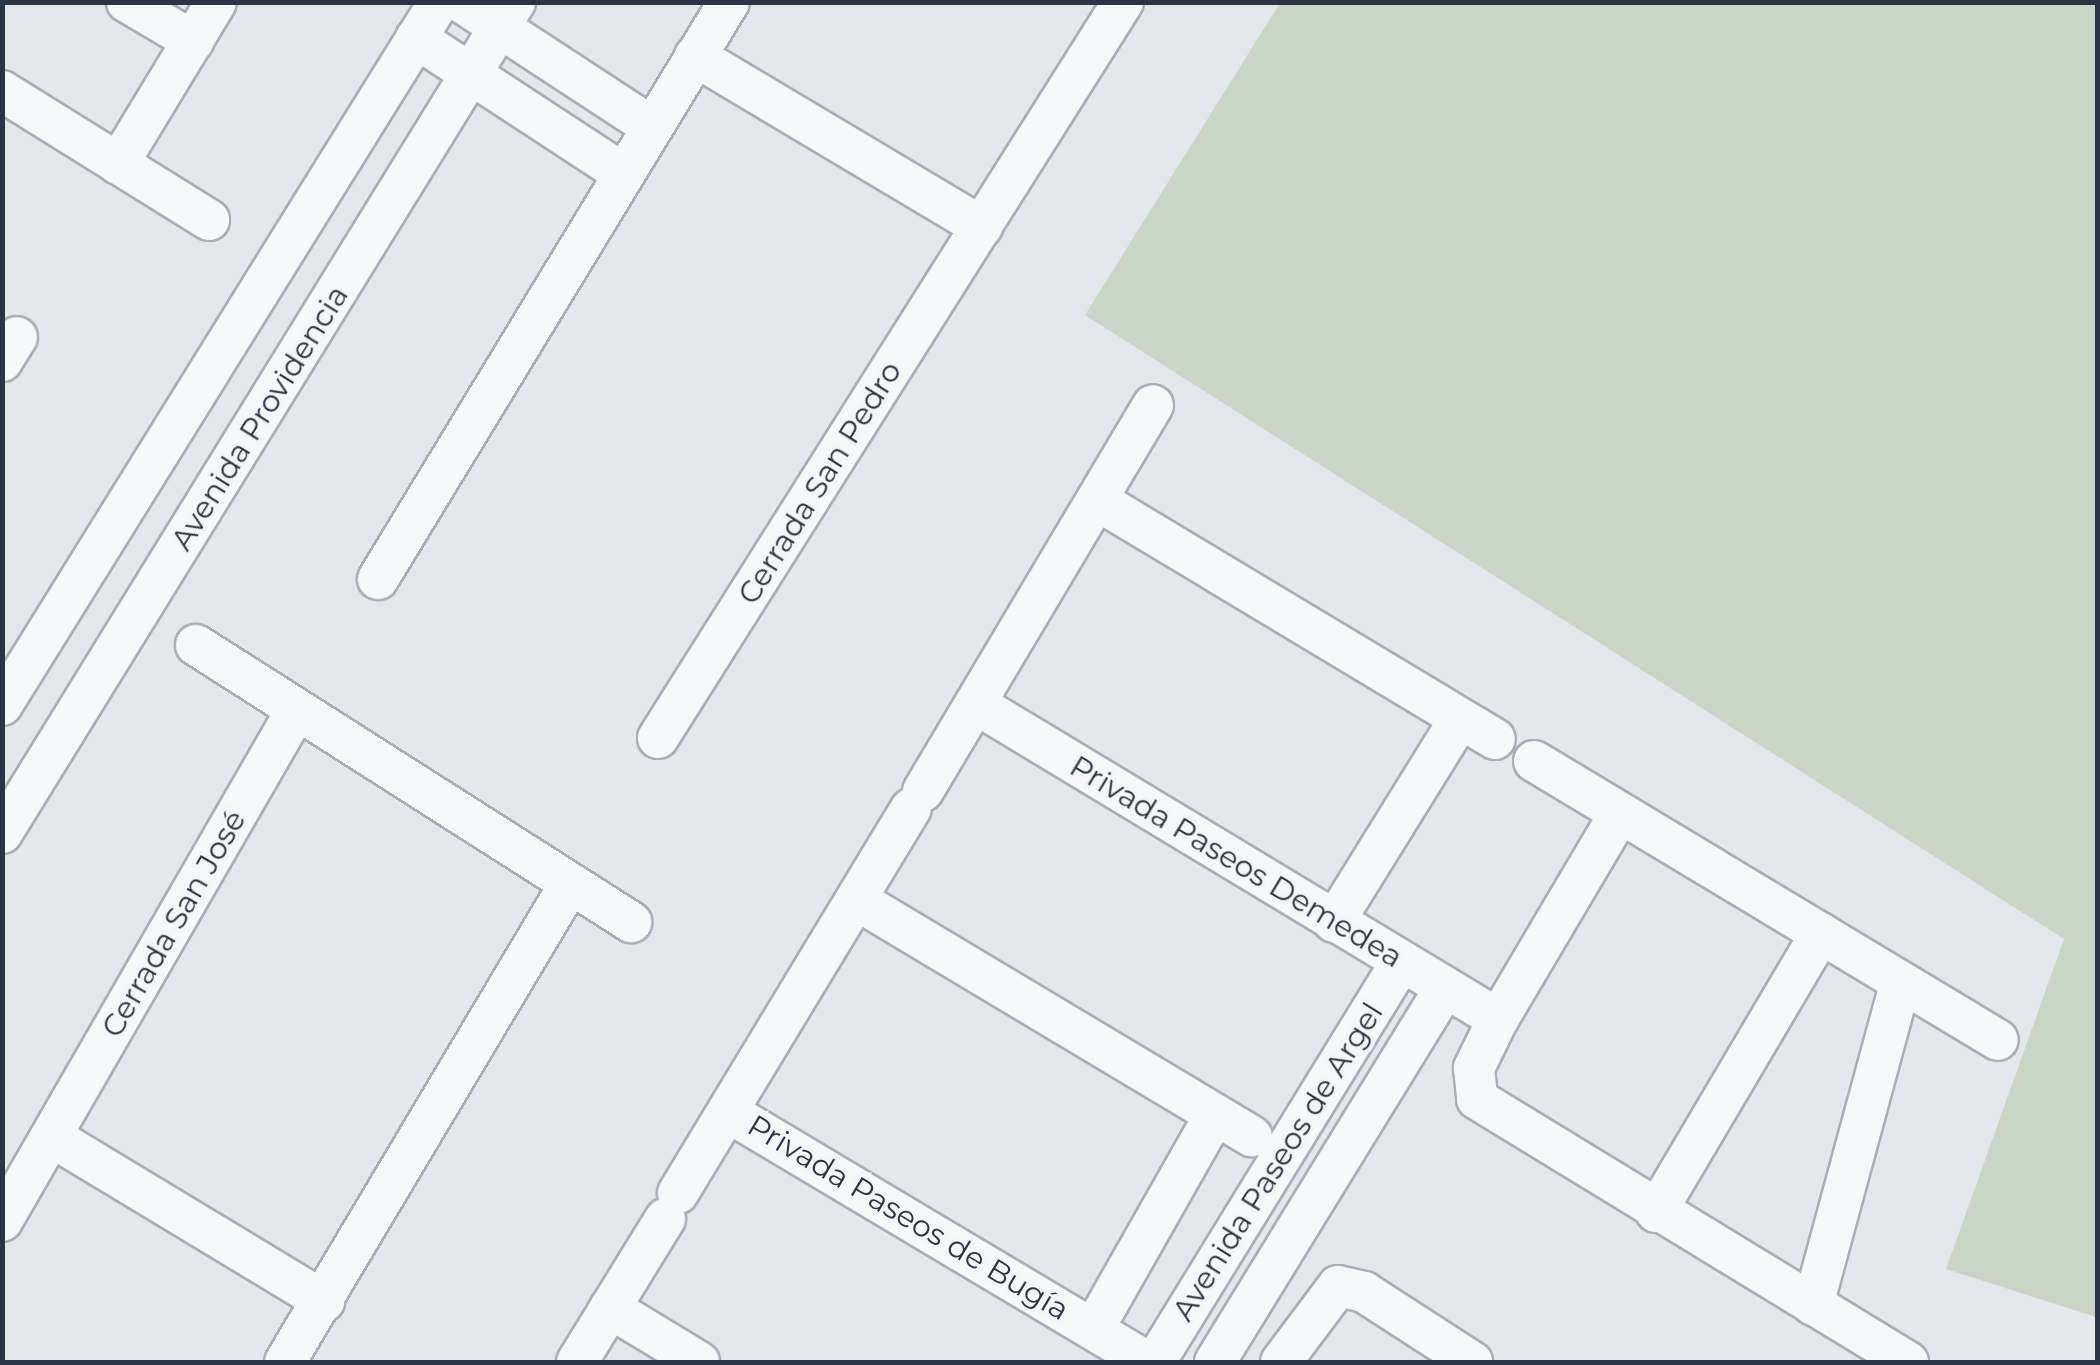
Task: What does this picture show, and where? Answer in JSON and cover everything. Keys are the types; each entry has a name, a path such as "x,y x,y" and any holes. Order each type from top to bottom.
{"street":[{"path":"127,2 192,41"},
{"path":"118,164 216,2"},
{"path":"2,705 439,2"},
{"path":"461,2 508,16 648,125"},
{"path":"378,579 648,125 729,2"},
{"name":"Cerrada San Pedro","path":"658,738 1123,2"},
{"name":"Avenida Providencia","path":"2,833 508,16"},
{"path":"416,38 620,172"},
{"path":"695,56 982,227"},
{"path":"2,91 208,220"},
{"path":"1153,405 857,900 1252,1136"},
{"path":"1097,500 1494,739"},
{"path":"196,645 631,922"},
{"name":"Privada Paseos Demedea","path":"976,704 1498,1018"},
{"name":"Cerrada San José","path":"8,1198 52,1138 296,711"},
{"path":"1334,922 1460,719"},
{"path":"1534,761 1998,1040"},
{"path":"1620,813 1498,1018 1474,1068 1477,1098 1656,1212 1908,1362"},
{"path":"285,1362 570,884"},
{"name":"Privada Paseos de Bugía","path":"857,900 728,1112 1152,1362"},
{"path":"1656,1212 1821,934"},
{"name":"Avenida Paseos de Argel","path":"1152,1362 1401,962"},
{"path":"1813,1305 1902,982"},
{"name":"Avenida Paseos de Argel","path":"1215,1362 1446,988"},
{"path":"576,1362 728,1112"},
{"name":"Privada Paseos de Bugía","path":"1094,1328 1216,1115"},
{"path":"52,1138 324,1301"},
{"path":"1280,1362 1317,1304 1338,1286 1364,1292 1472,1362"},
{"path":"610,1308 699,1362"}],"green space":[{"path":"1280,3 2097,3 2096,1317 1946,1269 2064,939 1085,315"}]}
